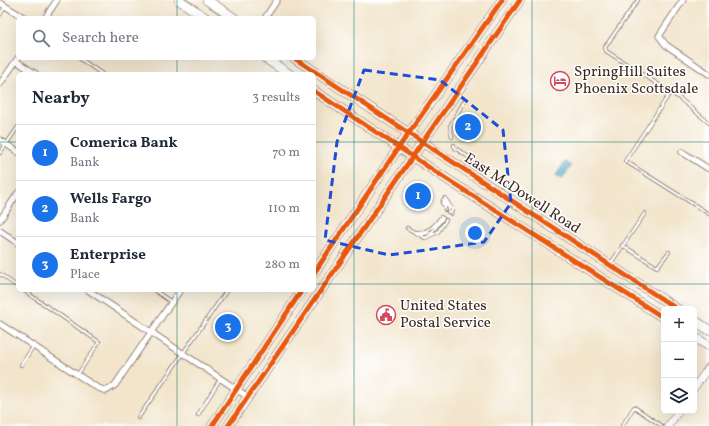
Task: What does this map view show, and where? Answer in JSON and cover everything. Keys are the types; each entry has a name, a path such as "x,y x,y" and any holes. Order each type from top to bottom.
{"main road":[{"path":"179,0 203,16"},
{"path":"207,0 231,16"},
{"path":"316,269 502,0"},
{"path":"228,426 520,0"},
{"path":"268,60 286,72"},
{"name":"East McDowell Road","path":"297,60 315,72"},
{"name":"East McDowell Road","path":"316,73 672,306"},
{"name":"East McDowell Road","path":"316,92 413,157 661,316"},
{"path":"556,248 564,235"},
{"path":"212,426 301,292"},
{"path":"697,322 709,330"},
{"path":"697,339 709,346"}],"street":[{"path":"46,16 57,0"},
{"path":"266,16 277,0"},
{"path":"683,0 659,36 666,45 709,74"},
{"path":"0,3 21,16"},
{"path":"0,84 16,60"},
{"path":"18,60 33,72"},
{"path":"0,140 16,151"},
{"path":"682,152 709,169"},
{"path":"0,220 16,197"},
{"path":"0,231 16,242"},
{"path":"91,292 248,397"},
{"path":"0,324 77,375 96,387 106,391 115,385 179,292"},
{"path":"697,384 709,367"},
{"path":"668,426 677,414"}],"lane":[{"path":"638,0 605,47 609,54 678,98 709,124"},
{"path":"0,15 6,6"},
{"path":"82,60 99,72"},
{"path":"670,93 648,130 625,161 709,214"},
{"path":"452,136 450,126 465,100"},
{"path":"0,154 16,131"},
{"path":"454,145 455,148 476,162"},
{"path":"443,200 452,208 448,212 445,206 443,200"},
{"path":"610,265 622,245 645,213"},
{"path":"407,228 418,235 425,238 436,234 443,219 429,230 414,232"},
{"path":"622,245 657,267 669,252"},
{"path":"0,274 16,286"},
{"path":"26,292 100,342 77,375"},
{"path":"157,292 172,302"},
{"path":"138,418 226,292"},
{"path":"21,365 33,346"},
{"path":"198,415 221,379"},
{"path":"622,426 634,407 662,426"}],"highlighted area":[{"path":"364,70 440,80 503,130 511,203 484,242 389,255 325,240 337,142"}],"water":[{"path":"565,162 571,166 562,179 556,175"}],"cycle path":[{"path":"316,270 399,147 502,0"},
{"path":"228,426 520,0"},
{"path":"297,60 315,72"},
{"path":"316,72 672,306"},
{"path":"316,92 445,178 661,316"},
{"path":"212,426 301,292"}],"place":[{"name":"SpringHill Suites Phoenix Scottsdale","path":"560,81"},
{"name":"Wells Fargo","path":"468,127"},
{"name":"Comerica Bank","path":"418,196"},
{"name":"United States Postal Service","path":"386,315"},
{"name":"Enterprise","path":"228,327"}]}
